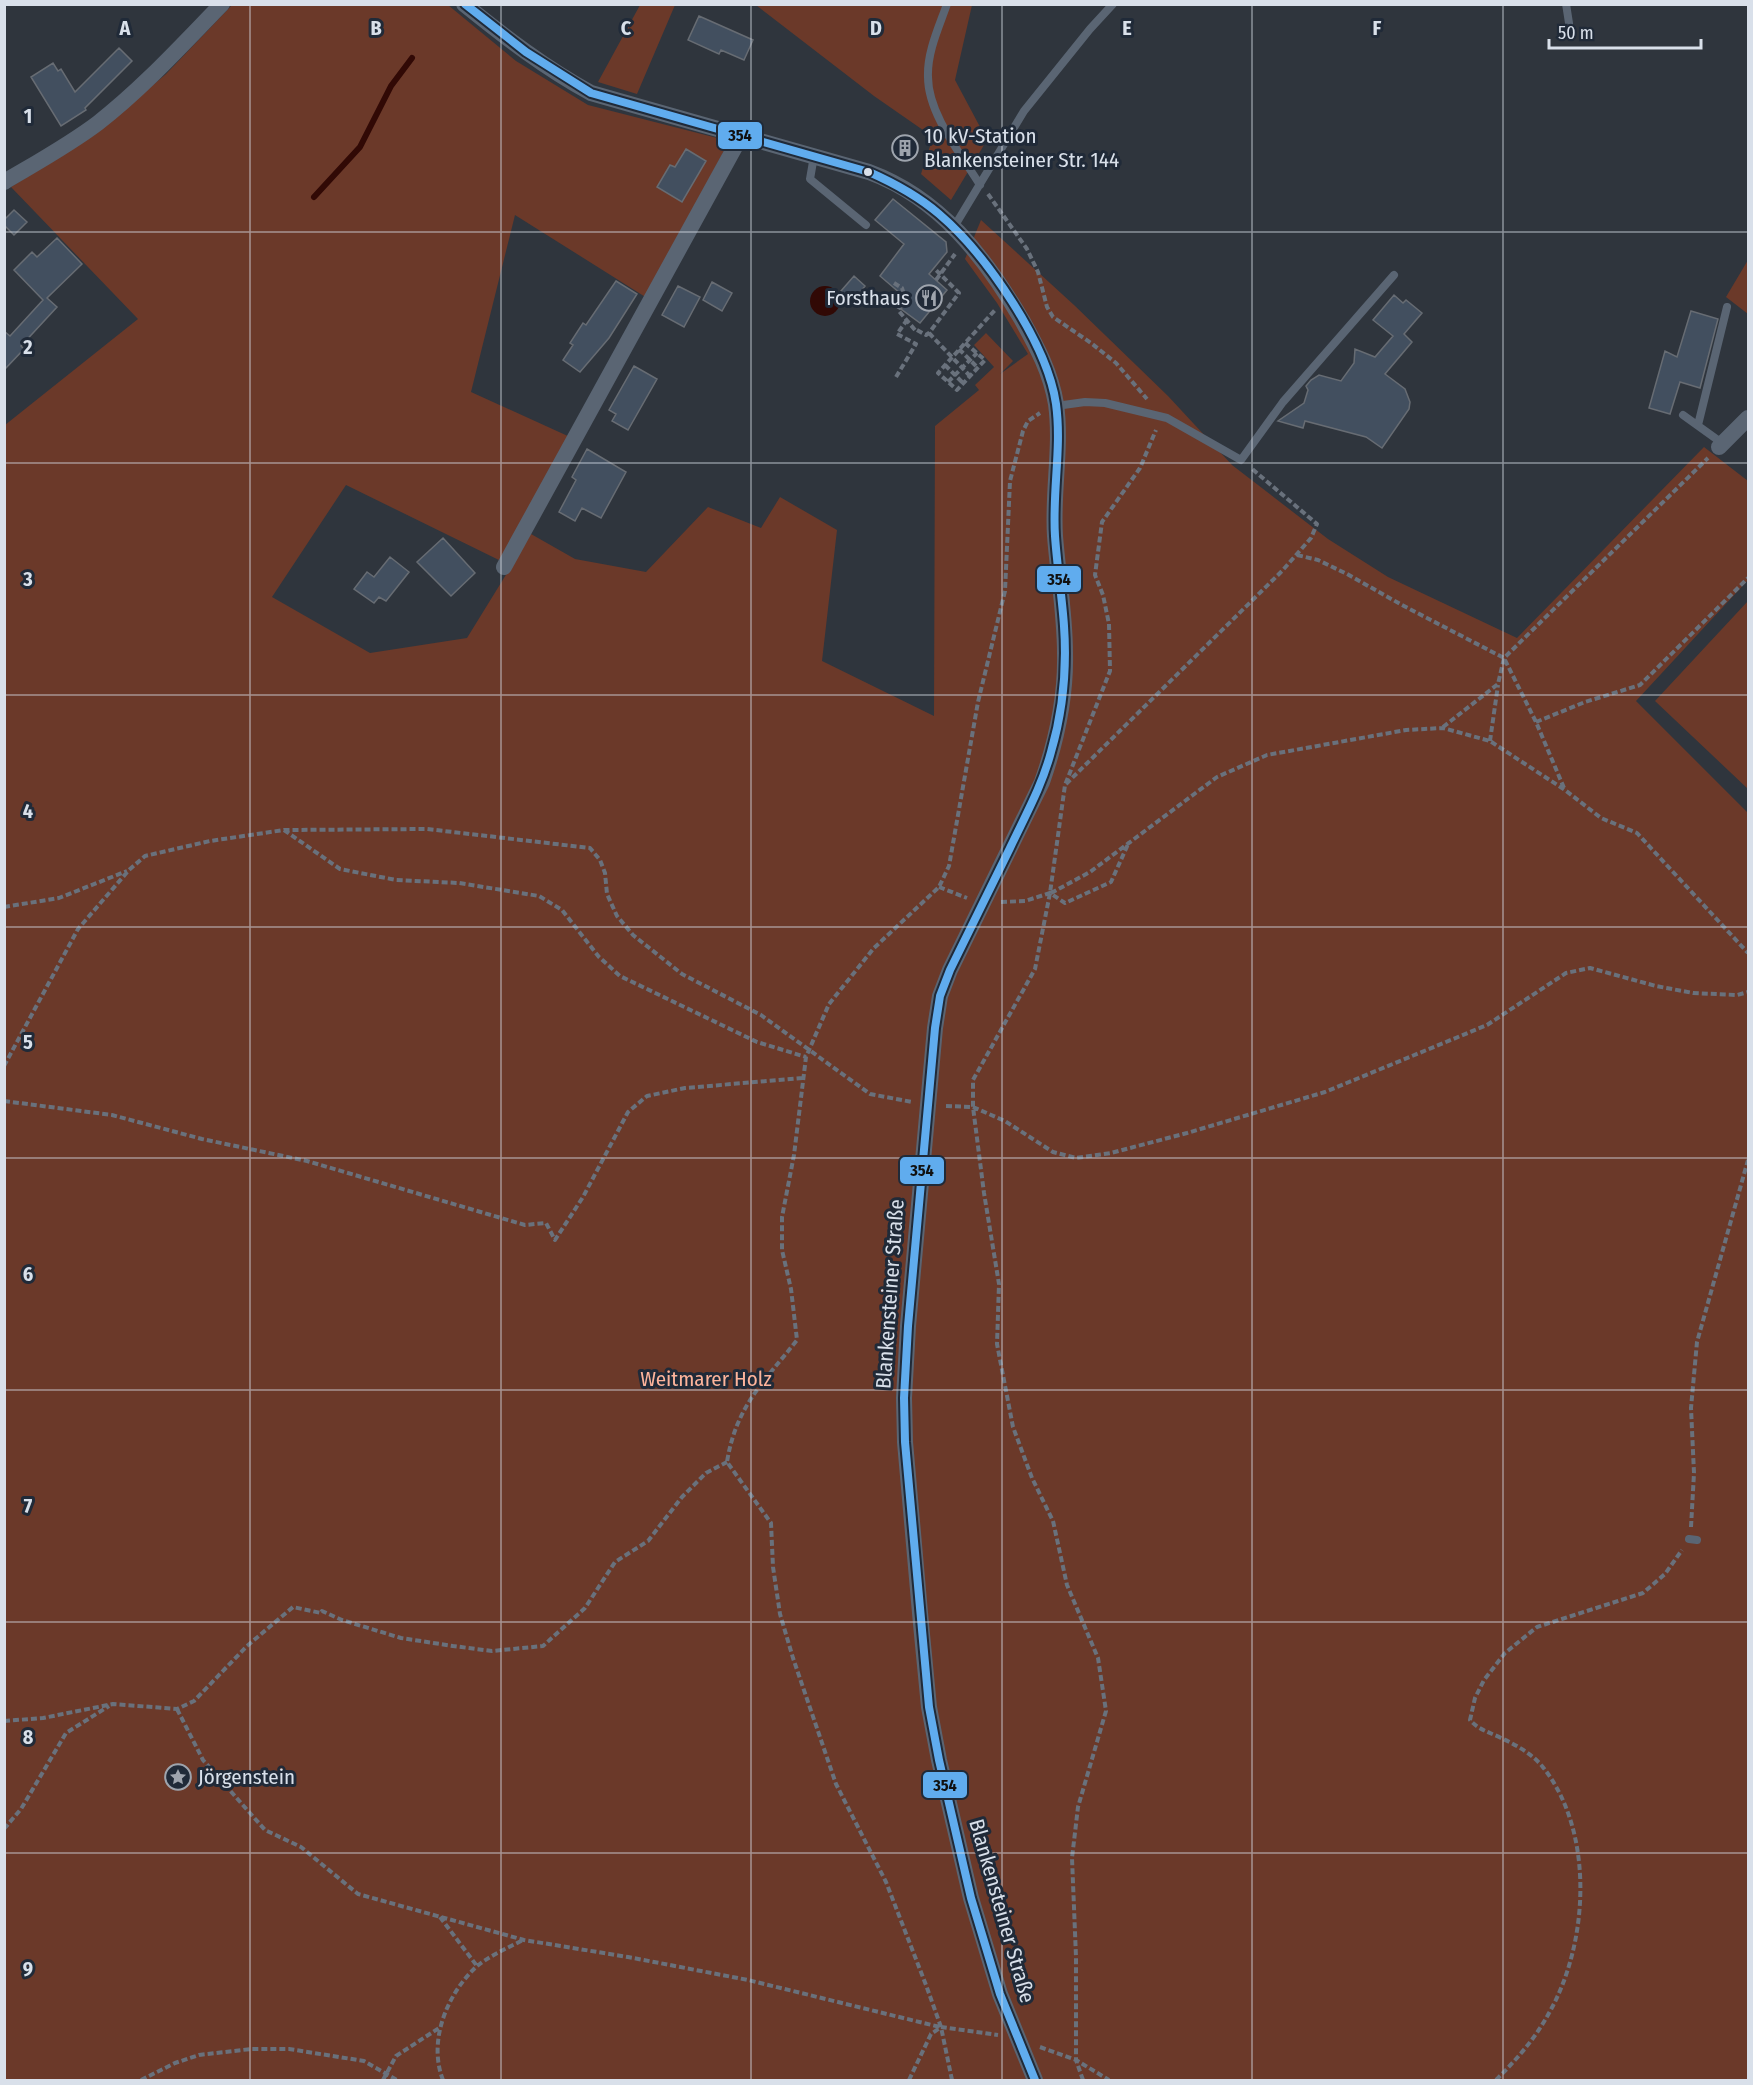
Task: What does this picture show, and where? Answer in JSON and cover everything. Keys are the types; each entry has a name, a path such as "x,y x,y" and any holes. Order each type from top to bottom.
{"street":[{"path":"4,183 99,122 150,77 222,4"},
{"name":"Blankensteiner Straße","path":"464,4 519,49 558,75 591,93 869,171 892,180 937,211 989,268 1034,341 1052,382 1056,406 1057,450 1054,512 1064,614 1065,656 1058,721 1042,782 950,970 940,996 927,1105 904,1398 905,1442 929,1707 952,1819 991,1970 1035,2080"},
{"path":"504,567 741,136"},
{"path":"1721,445 1749,418"}],"lane":[{"path":"947,4 930,55 927,75 928,89 940,120 980,185"},
{"path":"954,227 1024,111 1113,4"},
{"path":"1566,4 1569,23"},
{"path":"814,156 810,179 866,225"},
{"path":"1056,406 1084,402 1105,403 1167,418 1241,460 1283,402 1394,275"},
{"path":"1698,425 1727,307"},
{"path":"1683,416 1698,425 1721,445"}],"path":[{"path":"980,185 1027,249 1038,272 1047,307 1053,317 1116,363 1167,418 1155,432 1140,468 1102,522 1095,575 1103,595 1109,624 1110,671 1065,785 1050,893 1035,969 973,1080 973,1107 999,1284 997,1344 1013,1427 1032,1478 1053,1521 1067,1585 1098,1658 1106,1711 1078,1807 1072,1858 1076,1957 1076,2060 1083,2080"},
{"path":"894,283 902,288 905,298 898,310 916,330 926,335 959,293 934,268"},
{"path":"936,280 940,274"},
{"path":"902,288 907,282"},
{"path":"965,342 985,360 957,390 938,373 965,342 996,309"},
{"path":"896,377 916,344 897,334 907,320"},
{"path":"929,333 970,376"},
{"path":"959,350 978,368"},
{"path":"948,382 977,353"},
{"path":"945,365 963,383"},
{"path":"952,2080 941,2027 886,1882 836,1784 793,1658 780,1614 773,1567 771,1523 727,1462 731,1439 743,1408 797,1340 791,1290 782,1250 782,1217 794,1155 806,1057 829,1004 874,948 939,887 949,866 978,702 1005,591 1009,491 1015,457 1028,421 1056,406"},
{"path":"1490,741 1503,658 1721,445"},
{"path":"1065,785 1297,555 1311,538 1317,524 1241,460"},
{"path":"1297,555 1318,560 1347,573 1503,658 1536,722 1565,790"},
{"path":"1536,722 1585,702 1640,685 1749,578"},
{"path":"1443,728 1498,684"},
{"path":"939,887 983,902 1025,902 1050,893 1090,872 1217,777 1267,755 1396,732 1443,728 1490,741 1565,790 1601,818 1637,833 1749,953"},
{"path":"1042,782 1065,785"},
{"path":"4,1066 78,929 129,870 145,856 210,841 284,830 427,829 591,848 600,860 605,873 608,894 616,916 633,935 682,974 761,1015 870,1094 927,1105 973,1107 1005,1121 1053,1152 1076,1158 1111,1153 1187,1133 1325,1092 1487,1025 1566,973 1590,968 1656,986 1694,993 1737,995 1749,992"},
{"path":"284,830 340,869 396,880 459,883 539,896 562,910 599,957 620,976 757,1042 806,1057"},
{"path":"1050,893 1065,903 1112,882 1129,842"},
{"path":"4,908 59,898 129,870"},
{"path":"4,1101 112,1115 202,1139 307,1161 525,1225 546,1223 555,1240 583,1197 628,1112 647,1096 685,1088 802,1078"},
{"path":"1496,2080 1522,2054 1550,2012 1568,1971 1578,1924 1581,1864 1572,1824 1554,1782 1524,1749 1477,1728 1470,1719 1475,1698 1484,1680 1505,1653 1537,1627 1643,1593 1665,1574 1693,1540 1694,1473 1691,1408 1697,1342 1749,1160"},
{"path":"4,1721 43,1718 113,1704 177,1709 194,1701 247,1646 293,1606 321,1613 322,1611 342,1620 401,1638 492,1651 543,1646 585,1608 615,1562 648,1541 682,1497 706,1473 727,1462"},
{"path":"4,1828 21,1809 66,1733 113,1704"},
{"path":"177,1709 203,1760 265,1830 301,1847 358,1894 524,1940 748,1980 941,2027 1018,2039 1076,2060 1109,2080"},
{"path":"440,1916 477,1966"},
{"path":"443,2080 436,2049 439,2028 455,1991 477,1966 524,1940"},
{"path":"909,2080 931,2034 941,2027"},
{"path":"383,2080 396,2056 439,2028"},
{"path":"141,2080 175,2063 199,2055 251,2049 289,2049 364,2061 397,2080"}],"green space":[{"name":"Weitmarer Holz","path":"232,5 448,5 516,61 588,105 729,141 647,298 515,215 471,392 570,437 503,562 346,485 272,597 370,653 467,638 531,534 575,559 646,572 708,507 761,528 780,497 837,530 822,661 934,716 935,426 979,390 975,385 994,367 974,345 986,333 1013,361 1000,374 1028,354 997,303 965,259 981,220 1074,305 1168,396 1232,465 1328,539 1388,577 1517,638 1704,447 1748,481 1748,580 1636,701 1748,813 1748,2080 5,2080 5,425 138,319 11,187 94,135 166,74"},
{"path":"640,5 675,5 637,94 598,82"},
{"path":"756,5 972,5 955,80 987,140 951,200 921,174 933,137 874,96"},
{"path":"1748,260 1748,314 1726,297"},
{"path":"1748,601 1748,789 1655,701"}],"shaded area":[{"path":"825,286 836,290 840,301 836,312 825,316 814,312 810,301 814,290"}],"building":[{"path":"699,16 753,40 744,60 721,50 719,54 688,40"},
{"path":"119,48 132,61 85,108 86,110 61,126 31,77 53,63 58,71 61,69 75,92"},
{"path":"686,149 706,161 682,202 657,187 670,165 675,167"},
{"path":"893,199 946,242 947,252 929,274 947,290 920,323 901,309 908,300 880,276 904,244 875,220"},
{"path":"14,210 27,222 14,235 4,225 4,220"},
{"path":"57,238 82,264 47,298 57,307 21,346 24,349 4,370 4,331 10,336 43,300 14,270 32,252 37,257"},
{"path":"854,276 865,286 853,301 841,291"},
{"path":"616,281 637,294 609,338 580,372 563,360 573,345 570,343 583,323 586,325"},
{"path":"712,282 732,293 722,311 703,300"},
{"path":"678,286 700,297 684,327 662,315"},
{"path":"1394,295 1403,303 1406,300 1422,313 1404,334 1412,342 1385,374 1405,389 1410,402 1409,409 1382,448 1366,437 1305,421 1303,428 1278,421 1304,403 1308,390 1306,386 1311,380 1319,375 1341,381 1354,363 1355,349 1375,357 1393,336 1373,320"},
{"path":"1691,311 1718,319 1700,388 1680,382 1670,414 1649,408 1665,351 1677,357"},
{"path":"634,366 657,379 628,430 612,421 616,414 609,410"},
{"path":"587,449 626,472 601,518 582,508 575,521 559,512 576,480 572,477"},
{"path":"443,538 475,573 451,596 417,562"},
{"path":"390,557 409,572 386,601 379,597 374,603 354,589 367,572 374,577"}],"waterway":[{"path":"314,197 360,147 391,86 412,58"}],"transit line":[{"name":"354","path":"465,4 526,52 591,93 869,172 897,185 931,207 976,252 1012,301 1041,354 1050,380 1058,420 1054,520 1065,642 1061,705 1051,752 1038,789 950,970 940,996 935,1028 908,1326 904,1398 905,1442 929,1707 939,1760 971,1898 1000,1994 1035,2080"}],"place":[{"name":"10 kV-Station Blankensteiner Str. 144","path":"905,148"},
{"name":"Forsthaus","path":"929,298"},
{"name":"Jörgenstein","path":"178,1777"}]}
